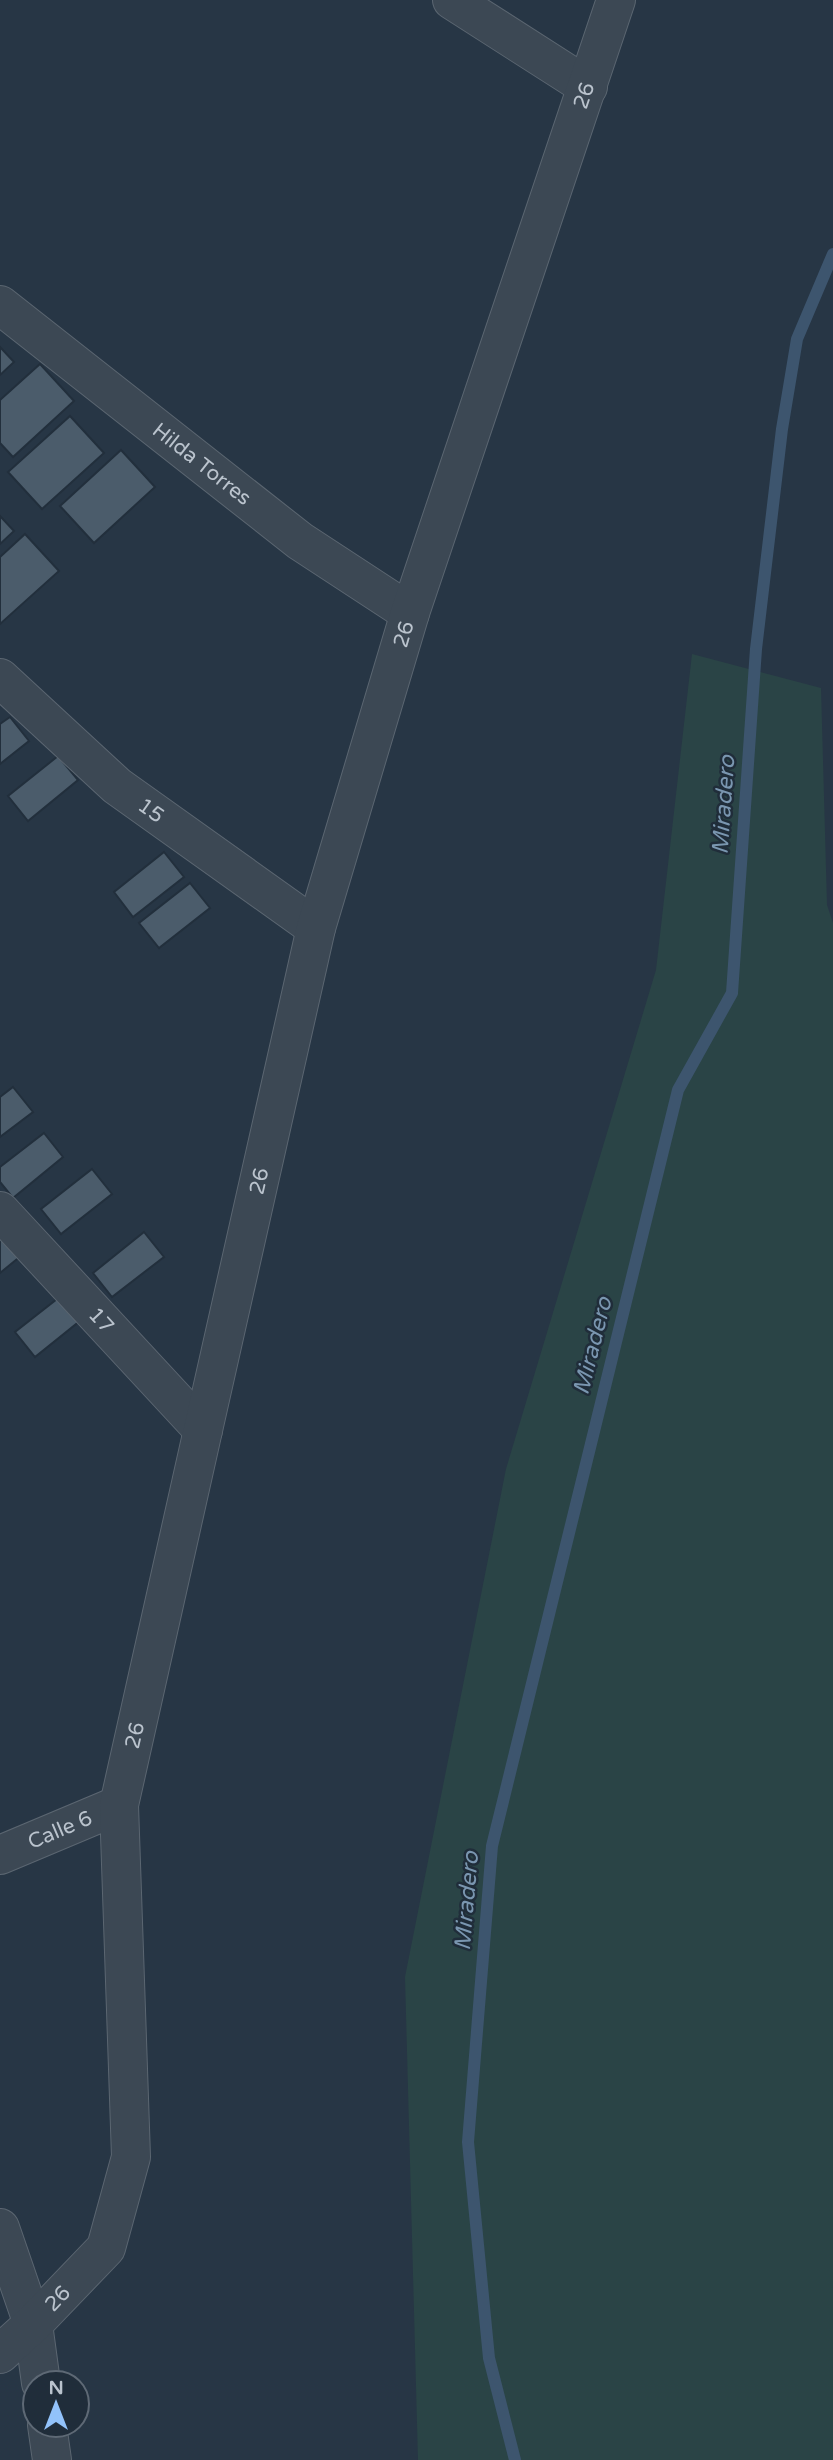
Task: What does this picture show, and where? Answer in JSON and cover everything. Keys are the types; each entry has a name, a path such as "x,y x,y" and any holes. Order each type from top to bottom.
{"street":[{"path":"452,0 588,87"},
{"name":"26","path":"0,2354 33,2324 106,2248 131,2157 119,1805 203,1430 316,928 410,613 616,0"},
{"name":"Hilda Torres","path":"0,305 300,541 410,613"},
{"name":"15","path":"0,678 117,786 316,928"},
{"name":"17","path":"0,1211 203,1430"},
{"name":"Calle 6","path":"0,1855 119,1805"},
{"path":"0,2228 33,2324 39,2369"},
{"path":"49,2439 52,2460"}],"green space":[{"path":"692,654 821,688 827,905 833,923 833,2460 418,2460 405,1977 506,1469 656,970"}],"building":[{"path":"0,347 14,362 0,375"},
{"path":"40,364 74,401 13,457 0,443 0,400"},
{"path":"70,416 104,453 42,509 8,472"},
{"path":"121,450 155,487 94,543 60,506"},
{"path":"0,516 14,531 0,544"},
{"path":"25,534 59,571 0,624 0,557"},
{"path":"10,717 29,741 0,764 0,724"},
{"path":"58,756 78,780 28,821 8,796"},
{"path":"164,852 184,877 133,917 114,892"},
{"path":"190,883 210,908 159,948 139,923"},
{"path":"13,1087 33,1112 0,1137 0,1097"},
{"path":"44,1133 63,1157 13,1198 0,1182 0,1167"},
{"path":"92,1169 112,1194 61,1234 41,1209"},
{"path":"0,1232 22,1255 0,1273"},
{"path":"144,1232 164,1257 112,1297 93,1273"},
{"path":"66,1292 86,1316 35,1357 15,1332"}],"waterway":[{"name":"Miradero","path":"515,2460 489,2358 468,2142 492,1846 678,1090 732,993 756,649 782,429 797,339 833,254"}]}
